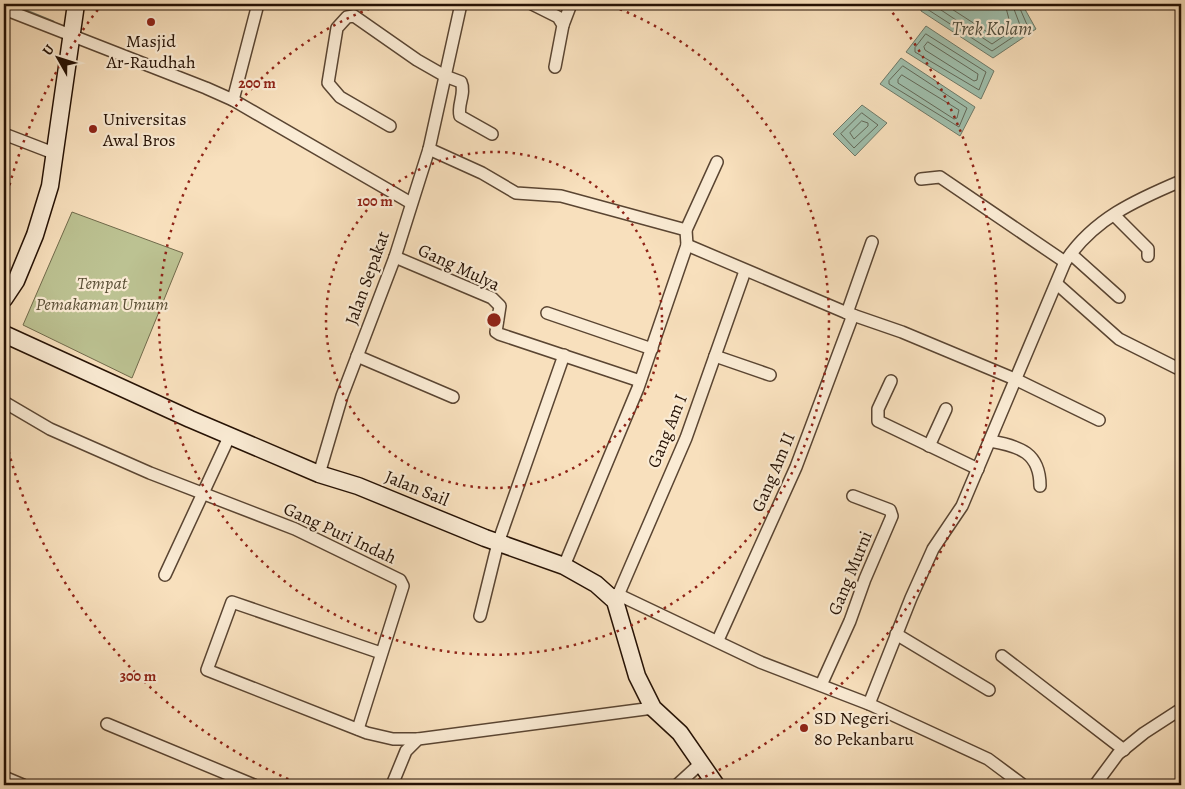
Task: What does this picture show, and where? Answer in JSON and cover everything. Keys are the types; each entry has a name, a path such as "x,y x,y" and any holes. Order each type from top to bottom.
{"street":[{"path":"4,299 16,281 35,235 50,186 76,4"},
{"name":"Jalan Sepakat","path":"319,474 342,396 395,257 429,149 460,4"},
{"path":"532,4 558,18 564,25"},
{"path":"555,67 564,25 572,4"},
{"path":"233,100 254,5"},
{"path":"4,9 233,100 411,203"},
{"path":"390,126 340,97 328,83 334,37 341,20 354,16 399,48 445,76 463,84 460,116 492,134"},
{"path":"4,134 56,154"},
{"path":"429,149 482,173 516,193 561,196 686,230"},
{"path":"564,566 640,381 687,246 686,230 717,162"},
{"path":"921,180 940,177 1068,258 1119,297"},
{"path":"869,704 896,634 933,549 962,506 1068,258 1082,239 1129,203 1181,182"},
{"path":"1114,215 1148,249 1148,256"},
{"name":"Gang Am II","path":"718,640 796,467 850,314 872,242"},
{"path":"687,246 850,314 902,332 1017,380 1099,420"},
{"name":"Gang Mulya","path":"395,257 492,298 500,306 496,327 496,332 499,334 564,354 640,381"},
{"name":"Gang Am I","path":"616,598 686,438 745,271"},
{"path":"1057,284 1119,339 1181,370"},
{"path":"547,313 652,349"},
{"name":"Jalan Sail","path":"4,334 182,416 319,474 358,486 498,543 564,566 616,598"},
{"path":"480,616 498,543 564,354"},
{"path":"357,356 454,397"},
{"path":"715,356 770,375"},
{"path":"891,381 878,409 878,420 978,469"},
{"name":"Gang Puri Indah","path":"4,402 50,429 150,473 295,529 400,580 403,586 358,729"},
{"path":"929,446 946,409"},
{"path":"165,575 230,435"},
{"path":"990,441 1004,444 1031,456 1038,465 1040,486"},
{"name":"Gang Murni","path":"821,686 850,621 892,516 890,510 853,496"},
{"path":"616,598 718,640 760,662 869,704 988,759 1023,785"},
{"path":"616,598 637,676 653,708 680,733 716,785"},
{"path":"381,653 232,602 207,670 358,729 393,739 418,739 653,708"},
{"path":"896,634 989,690"},
{"path":"1002,656 1124,750"},
{"path":"1095,785 1124,750 1181,709"},
{"path":"107,724 254,785"},
{"path":"392,785 406,751 418,739"},
{"path":"677,785 700,764"},
{"path":"4,777 23,785"}],"green space":[{"name":"Tempat Pemakaman Umum","path":"72,212 183,253 132,378 23,325"}],"water":[{"name":"Trek Kolam","path":"921,4 1022,4 1036,29 993,58 921,11"},
{"path":"926,26 994,71 981,99 906,52"},
{"path":"901,58 975,107 960,136 880,84"},
{"path":"862,105 887,123 855,156 833,134"}],"waterway":[{"path":"9,4 53,22"}],"place":[{"name":"Masjid Ar-Raudhah","path":"151,22"},
{"name":"Universitas Awal Bros","path":"93,129"},
{"name":"SD Negeri 80 Pekanbaru","path":"804,728"}]}
